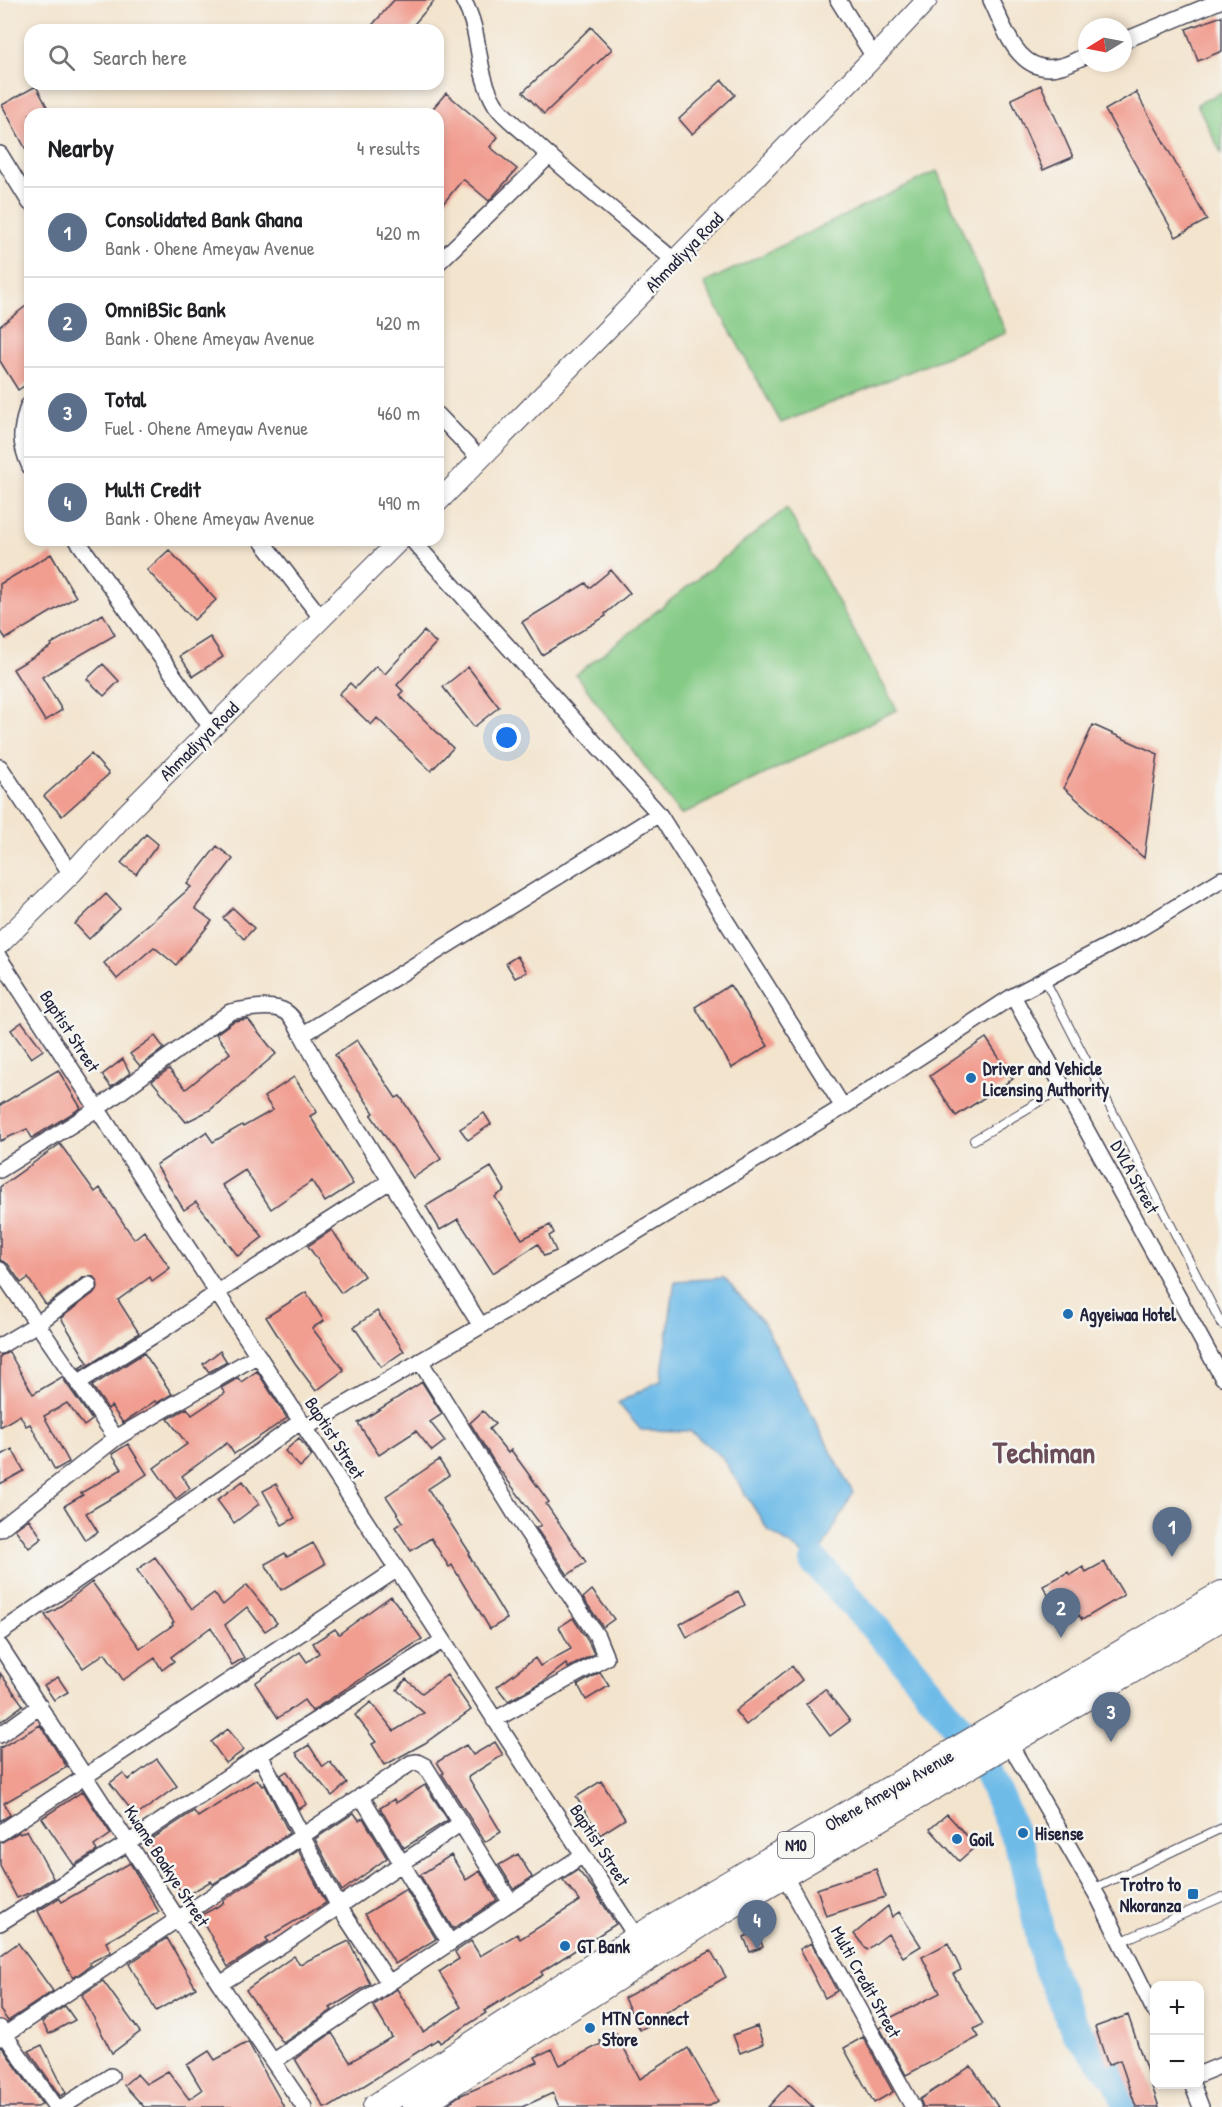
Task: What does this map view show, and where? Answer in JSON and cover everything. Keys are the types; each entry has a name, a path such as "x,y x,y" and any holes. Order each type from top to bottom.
{"highway":[{"name":"Ohene Ameyaw Avenue","path":"376,2107 637,1938 866,1815 1057,1704 1132,1659 1222,1594"},
{"name":"Ohene Ameyaw Avenue","path":"1132,1659 1222,1617"},
{"name":"Ohene Ameyaw Avenue","path":"944,1770 1010,1743 1057,1704"},
{"name":"Ohene Ameyaw Avenue","path":"415,2107 630,1967 784,1875 866,1815"}],"street":[{"path":"463,0 473,20 477,35 478,58 485,86 497,107 549,156 675,261"},
{"path":"838,0 874,57"},
{"name":"Ahmadiyya Road","path":"444,496 874,57 927,0"},
{"path":"991,0 1014,49 1028,63 1042,68 1060,67 1078,60"},
{"path":"1132,37 1222,0"},
{"path":"0,154 24,193"},
{"path":"444,257 549,156"},
{"path":"24,419 20,432 24,453"},
{"path":"444,421 480,459"},
{"path":"81,546 212,729"},
{"path":"266,546 322,619"},
{"name":"Ahmadiyya Road","path":"0,944 71,874 122,818 394,546"},
{"path":"417,546 659,814 843,1107"},
{"path":"1,770 71,874"},
{"path":"302,1035 659,814"},
{"path":"0,1633 303,1425 481,1326 843,1107 1013,996 1141,928 1222,879"},
{"name":"Baptist Street","path":"0,959 637,1938"},
{"name":"DVLA Street","path":"1013,996 1222,1377"},
{"path":"0,1170 98,1109 230,1012 251,1008 285,1011 293,1018 323,1073 481,1326"},
{"path":"79,1382 390,1180"},
{"path":"0,1270 116,1438"},
{"path":"0,1346 37,1324 89,1285"},
{"path":"0,1529 116,1438 258,1355"},
{"path":"420,1361 515,1514 597,1636 606,1658 494,1720"},
{"path":"0,1833 396,1570"},
{"path":"0,1923 442,1641"},
{"name":"Kwame Boakye Street","path":"0,1646 220,1984 304,2107"},
{"path":"0,1735 40,1706"},
{"path":"1010,1743 1094,1889 1150,2000"},
{"path":"260,1755 338,1905 389,1983"},
{"path":"56,2107 2,2034 411,1763 417,1762 425,1766 511,1903"},
{"path":"361,1796 450,1943"},
{"path":"220,1984 288,1941 460,1823"},
{"path":"274,2061 583,1855"},
{"name":"Multi Credit Street","path":"784,1875 913,2107"},
{"path":"1204,2072 1222,2065"},
{"path":"62,2107 111,2076"},
{"path":"1194,2089 1201,2107"}],"lane":[{"path":"1045,980 1222,1325"},
{"path":"974,1140 1064,1087"},
{"path":"1094,1889 1222,1828"},
{"path":"1120,1942 1222,1897"}],"green space":[{"path":"1222,92 1222,155 1197,104"},
{"path":"937,171 1006,333 781,423 704,283"},
{"path":"787,508 897,710 681,815 576,675"}],"water":[{"path":"724,1278 763,1322 853,1493 815,1562 768,1530 722,1457 690,1431 641,1430 618,1403 661,1380 675,1281"}],"building":[{"path":"394,0 435,0 414,24 373,24"},
{"path":"1222,16 1222,51 1198,61 1186,29"},
{"path":"591,27 612,49 544,114 523,92"},
{"path":"722,80 735,95 692,134 679,119"},
{"path":"1041,85 1073,157 1043,170 1011,99"},
{"path":"29,90 38,90 48,108 24,108 24,146 2,105"},
{"path":"1136,92 1207,220 1176,237 1105,110"},
{"path":"446,93 498,137 490,147 517,169 489,201 463,179 444,203 444,108 433,108"},
{"path":"24,308 24,386 18,390 0,361 0,326"},
{"path":"169,550 216,600 194,620 147,570"},
{"path":"51,554 76,597 6,639 0,630 0,584"},
{"path":"611,570 630,593 605,614 606,616 542,655 522,622 586,583 589,588"},
{"path":"103,614 115,635 42,677 62,710 45,721 13,669"},
{"path":"424,631 436,643 397,685 403,691 399,695 453,748 431,771 377,718 371,725 339,694 350,683 355,688 376,666 385,674"},
{"path":"210,637 223,657 193,676 180,656"},
{"path":"103,664 119,681 104,696 87,679"},
{"path":"468,667 499,707 474,727 443,687"},
{"path":"1093,725 1158,754 1144,858 1064,788"},
{"path":"91,754 109,774 62,816 44,796"},
{"path":"146,834 158,844 136,874 121,863"},
{"path":"217,846 233,859 195,908 212,921 176,965 154,947 117,979 104,963 191,887 187,884"},
{"path":"106,894 120,909 89,939 75,924"},
{"path":"233,908 254,928 244,939 223,918"},
{"path":"517,956 527,972 515,978 506,963"},
{"path":"730,985 768,1046 732,1068 695,1007"},
{"path":"248,1019 276,1054 210,1110 186,1122 152,1081 169,1069 186,1089 230,1053 216,1034 234,1021"},
{"path":"22,1022 43,1050 31,1058 11,1030"},
{"path":"155,1036 164,1048 140,1066 130,1054"},
{"name":"Driver and Vehicle Licensing Authority","path":"986,1038 1013,1079 956,1116 930,1076"},
{"path":"357,1040 396,1098 400,1096 441,1159 413,1178 371,1115 374,1113 335,1055"},
{"path":"123,1059 130,1073 111,1087 102,1075"},
{"path":"58,1070 81,1108 32,1138 27,1129 0,1141 0,1105"},
{"path":"294,1077 317,1112 310,1116 353,1184 325,1202 312,1181 271,1209 245,1170 222,1185 263,1237 238,1256 196,1202 184,1210 156,1165 206,1132 213,1142 273,1110 264,1097"},
{"path":"484,1113 491,1124 468,1140 460,1129"},
{"path":"60,1144 95,1192 100,1188 134,1239 144,1231 170,1268 152,1281 150,1277 118,1300 139,1333 81,1370 79,1368 88,1363 61,1318 95,1292 98,1288 97,1280 92,1276 84,1277 46,1305 28,1278 21,1283 8,1264 0,1260 0,1187"},
{"path":"491,1167 505,1190 495,1197 522,1239 550,1225 554,1233 549,1236 556,1251 544,1256 538,1244 493,1273 458,1219 440,1230 426,1206"},
{"path":"332,1230 364,1276 341,1293 308,1246"},
{"path":"306,1292 324,1321 312,1328 344,1370 316,1391 266,1317"},
{"path":"377,1311 404,1351 381,1367 354,1327"},
{"path":"220,1351 227,1362 209,1372 203,1364"},
{"path":"9,1352 33,1394 62,1377 92,1420 84,1426 67,1403 44,1416 69,1462 55,1470 30,1424 26,1426 20,1415 0,1427 0,1356"},
{"path":"144,1353 172,1394 157,1403 155,1401 123,1423 111,1406 108,1409 92,1386"},
{"path":"257,1371 287,1418 234,1454 227,1443 182,1476 190,1488 176,1499 154,1468 187,1444 168,1419 187,1408 192,1415 225,1393 221,1388 238,1378 241,1382"},
{"path":"422,1382 442,1414 430,1422 445,1441 432,1451 416,1431 379,1455 358,1423"},
{"path":"483,1411 495,1424 489,1429 508,1453 511,1450 549,1502 546,1504 586,1562 568,1575 536,1528 541,1525 496,1465 470,1423"},
{"path":"299,1438 312,1456 300,1467 285,1451"},
{"path":"128,1444 147,1474 127,1489 86,1513 98,1532 85,1540 64,1506 83,1495 81,1493 122,1469 112,1454"},
{"path":"12,1449 24,1471 0,1484 0,1456"},
{"path":"439,1460 449,1475 428,1489 470,1553 468,1554 507,1619 490,1629 452,1565 449,1567 431,1538 411,1551 395,1527 403,1522 386,1496"},
{"path":"243,1481 259,1504 234,1523 217,1500"},
{"path":"276,1484 295,1518 282,1525 263,1491"},
{"path":"29,1519 42,1538 29,1548 15,1529"},
{"path":"313,1543 325,1564 281,1590 265,1564 285,1553 287,1557"},
{"path":"155,1557 192,1609 214,1593 223,1605 247,1585 277,1623 265,1631 247,1607 225,1625 244,1658 232,1665 211,1627 171,1657 174,1661 162,1670 155,1658 123,1680 105,1653 83,1668 45,1615 92,1582 140,1648 174,1622 137,1570"},
{"path":"1104,1562 1124,1595 1082,1620 1079,1615 1064,1623 1043,1586 1068,1572 1070,1575 1083,1567 1086,1572"},
{"path":"592,1590 614,1619 603,1627 583,1598"},
{"path":"738,1591 745,1605 687,1637 680,1624"},
{"path":"391,1596 422,1639 312,1711 304,1700 278,1718 255,1683 300,1652 307,1662 319,1653 313,1643 335,1629 339,1634"},
{"path":"573,1618 594,1654 568,1668 566,1664 541,1683 508,1701 497,1687 535,1658 540,1666 571,1649 559,1627"},
{"path":"792,1666 802,1680 746,1725 735,1711"},
{"path":"600,1672 609,1686 586,1700 578,1685"},
{"path":"0,1673 23,1705 0,1722"},
{"path":"447,1675 471,1710 425,1743 385,1765 372,1744 376,1742 355,1715 371,1702 394,1731 424,1713 397,1690 406,1679 422,1693"},
{"path":"58,1677 68,1692 54,1700 44,1685"},
{"path":"825,1689 850,1721 830,1736 806,1704"},
{"path":"40,1725 67,1767 4,1803 10,1815 0,1821 0,1748"},
{"path":"228,1729 244,1750 226,1763 211,1742"},
{"path":"495,1742 503,1755 468,1777 501,1832 485,1842 442,1774 444,1773 437,1762 466,1745 473,1755"},
{"path":"309,1745 323,1767 330,1762 347,1783 332,1796 296,1753"},
{"path":"157,1759 177,1786 136,1816 110,1783 123,1773 128,1780"},
{"path":"287,1771 307,1804 299,1809 281,1775"},
{"path":"257,1779 262,1786 265,1785 289,1833 213,1884 211,1881 184,1897 149,1841 194,1811 198,1817"},
{"path":"601,1781 625,1819 600,1835 576,1797"},
{"path":"425,1785 448,1820 404,1848 380,1808 394,1799 396,1803"},
{"path":"83,1791 111,1834 94,1846 97,1851 74,1865 42,1818"},
{"path":"354,1813 359,1820 363,1818 387,1858 342,1891 315,1839"},
{"path":"947,1814 976,1846 959,1861 930,1829"},
{"path":"27,1830 53,1878 17,1898 0,1866 0,1843"},
{"path":"298,1850 326,1903 266,1938 268,1942 228,1967 200,1916 224,1903 223,1901"},
{"path":"518,1854 532,1877 514,1889 499,1865"},
{"path":"451,1855 466,1880 480,1871 497,1900 453,1929 420,1875"},
{"path":"130,1863 159,1912 106,1942 111,1952 89,1963 91,1965 73,1978 38,1911 59,1898 62,1902"},
{"path":"876,1869 885,1897 826,1916 817,1889"},
{"path":"578,1870 616,1924 541,1972 543,1975 484,2011 486,2013 440,2043 438,2039 330,2107 324,2107 295,2059 332,2033 350,2062 392,2037 373,2006 397,1989 423,2032 461,2007 439,1972 459,1959 455,1952 471,1941 480,1956 517,1934 520,1939 580,1901 563,1880"},
{"path":"406,1889 436,1939 395,1964 365,1914"},
{"path":"888,1906 892,1917 899,1912 921,1946 903,1957 888,1934 867,1950 854,1934"},
{"path":"757,1931 763,1947 750,1952 744,1937"},
{"path":"167,1938 196,1988 156,2011 129,1964"},
{"path":"349,1941 370,1984 330,2008 332,2010 283,2043 246,1990 294,1956 300,1964"},
{"path":"18,1943 53,1991 8,2021 0,2010 0,1956"},
{"path":"811,1943 837,1991 825,1998 800,1949"},
{"path":"948,1943 961,1970 953,1974 983,2024 974,2029 979,2037 906,2075 880,2028 885,2025 884,2021 940,1993 922,1957"},
{"path":"711,1951 726,1977 657,2017 658,2020 640,2030 624,1998"},
{"path":"103,1981 140,2032 112,2053 82,1995"},
{"path":"65,2006 75,2020 49,2034 42,2022"},
{"path":"1128,2015 1150,2080 1150,2089 1153,2089 1159,2107 1136,2107 1120,2060 1108,2065 1095,2027"},
{"path":"757,2026 763,2044 740,2053 733,2035"},
{"path":"616,2033 640,2079 688,2048 718,2101 708,2107 559,2107 553,2093 522,2107 443,2107 459,2096 538,2062 535,2057 552,2049 560,2065 601,2044 600,2041"},
{"path":"863,2037 893,2092 874,2103 844,2048"},
{"path":"248,2042 284,2107 144,2107 124,2085 137,2074 146,2084 168,2071 189,2099 202,2090 187,2065 209,2051 215,2060"},
{"path":"42,2045 66,2093 60,2096 29,2051"},
{"path":"2,2047 42,2104 38,2107 0,2107 0,2048"},
{"path":"971,2066 998,2107 923,2107 920,2099"},
{"path":"789,2084 813,2107 768,2107"}],"waterway":[{"path":"815,1562 904,1660 960,1730"},
{"path":"988,1771 1023,1856 1047,1966 1076,2031 1118,2079 1128,2107"}],"place":[{"name":"Driver and Vehicle Licensing Authority","path":"971,1078"},
{"name":"Agyeiwaa Hotel","path":"1068,1314"},
{"name":"Consolidated Bank Ghana","path":"1172,1557"},
{"name":"OmniBSic Bank","path":"1061,1638"},
{"name":"Total","path":"1111,1742"},
{"name":"Hisense","path":"1023,1833"},
{"name":"Goil","path":"957,1839"},
{"name":"Trotro to Nkoranza","path":"1193,1894"},
{"name":"GT Bank","path":"565,1946"},
{"name":"Multi Credit","path":"757,1950"},
{"name":"MTN Connect Store","path":"590,2028"}],"district":[{"name":"Techiman","path":"1044,1452"}]}
